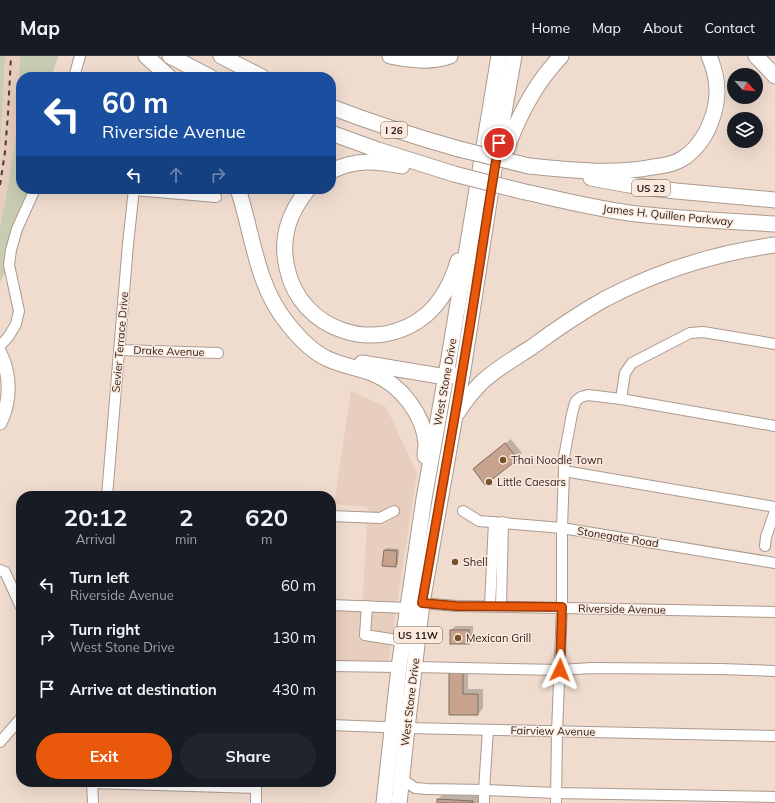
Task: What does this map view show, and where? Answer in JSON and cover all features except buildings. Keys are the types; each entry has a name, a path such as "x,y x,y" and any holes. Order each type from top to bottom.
{"highway":[{"path":"146,56 164,72"},
{"path":"170,56 200,72"},
{"path":"221,56 252,72"},
{"path":"390,56 419,60 433,60 450,56"},
{"name":"West Stone Drive","path":"400,799 402,779 399,667 424,500 446,377 499,56"},
{"name":"West Stone Drive","path":"384,803 414,667 422,603 463,370 496,157 514,56"},
{"path":"492,190 506,150 525,107 536,88 561,56"},
{"path":"529,166 592,171 639,170 660,166 681,159 690,153 704,137 709,128 718,98 714,67 709,56"},
{"path":"756,56 775,76"},
{"name":"I 26","path":"336,109 418,138 529,166"},
{"name":"James H. Quillen Parkway","path":"336,135 448,172 578,204 629,213 692,219 775,224"},
{"path":"336,169 351,164 384,162 426,170 448,172"},
{"name":"US 23","path":"529,166 628,185 775,200"},
{"path":"240,194 260,270 267,290 274,305 287,323 316,353 345,366 375,374 384,379 401,393 419,418 426,444 424,500"},
{"path":"304,194 293,211 288,223 286,234 285,260 293,286 298,296 318,318 342,331 368,336 392,333 404,329 425,316 442,298 453,278 475,199"},
{"path":"455,417 466,400 490,375 605,300 654,276 697,262 728,253 775,245"},
{"path":"300,338 319,349 341,358 363,363 446,377 459,373 463,370"},
{"path":"422,516 425,528 416,592 418,599 422,603"},
{"path":"407,608 413,617 409,653 414,667"}],"main road":[{"path":"0,353 5,365 9,388 7,406 0,423"}],"street":[{"path":"75,72 80,56"},
{"path":"0,346 9,336 16,324 19,311 8,265 16,229 32,194"},
{"name":"Sevier Terrace Drive","path":"107,491 134,194"},
{"path":"181,194 216,197"},
{"path":"621,398 625,372 632,363 690,333 702,332 775,344"},
{"name":"Drake Avenue","path":"119,350 218,353"},
{"path":"556,798 562,607 564,457 572,414 577,400 588,395 621,398 775,426"},
{"path":"564,471 775,507"},
{"path":"336,516 380,518 394,511"},
{"name":"Stonegate Road","path":"463,511 479,521 562,528 775,563"},
{"path":"765,546 766,537 775,511"},
{"path":"496,606 498,522"},
{"path":"0,570 4,572 16,597"},
{"name":"Riverside Avenue","path":"422,603 456,606 775,612"},
{"path":"336,605 407,608"},
{"path":"367,606 365,634 403,641"},
{"path":"336,666 399,667"},
{"path":"414,667 560,670 592,668 721,669 775,671"},
{"path":"0,742 16,724"},
{"name":"Fairview Avenue","path":"336,724 557,732 775,736"},
{"path":"484,803 488,730"},
{"path":"402,779 415,788 484,790 556,798 775,797"},
{"path":"92,787 93,803"},
{"path":"256,787 256,803"},
{"path":"400,799 415,788"}],"shaded area":[{"path":"5,56 20,56 19,72 16,72 16,135 0,228 0,148"},
{"path":"351,391 386,407 417,473 388,664 336,662 336,609 360,611 363,595 368,507 336,504 336,491"}],"green space":[{"path":"0,56 5,56 0,148"},
{"path":"20,56 59,56 53,72 19,72"},
{"path":"16,135 16,194 33,194 9,265 0,282 0,228"}],"railway":[{"path":"0,185 5,152 11,56"}],"place":[{"name":"Thai Noodle Town","path":"503,460"},
{"name":"Little Caesars","path":"489,482"},
{"name":"Shell","path":"455,562"},
{"name":"Mexican Grill","path":"458,638"}],"route":[{"path":"499,143 463,370 422,603 456,606 562,607 560,670"}]}
